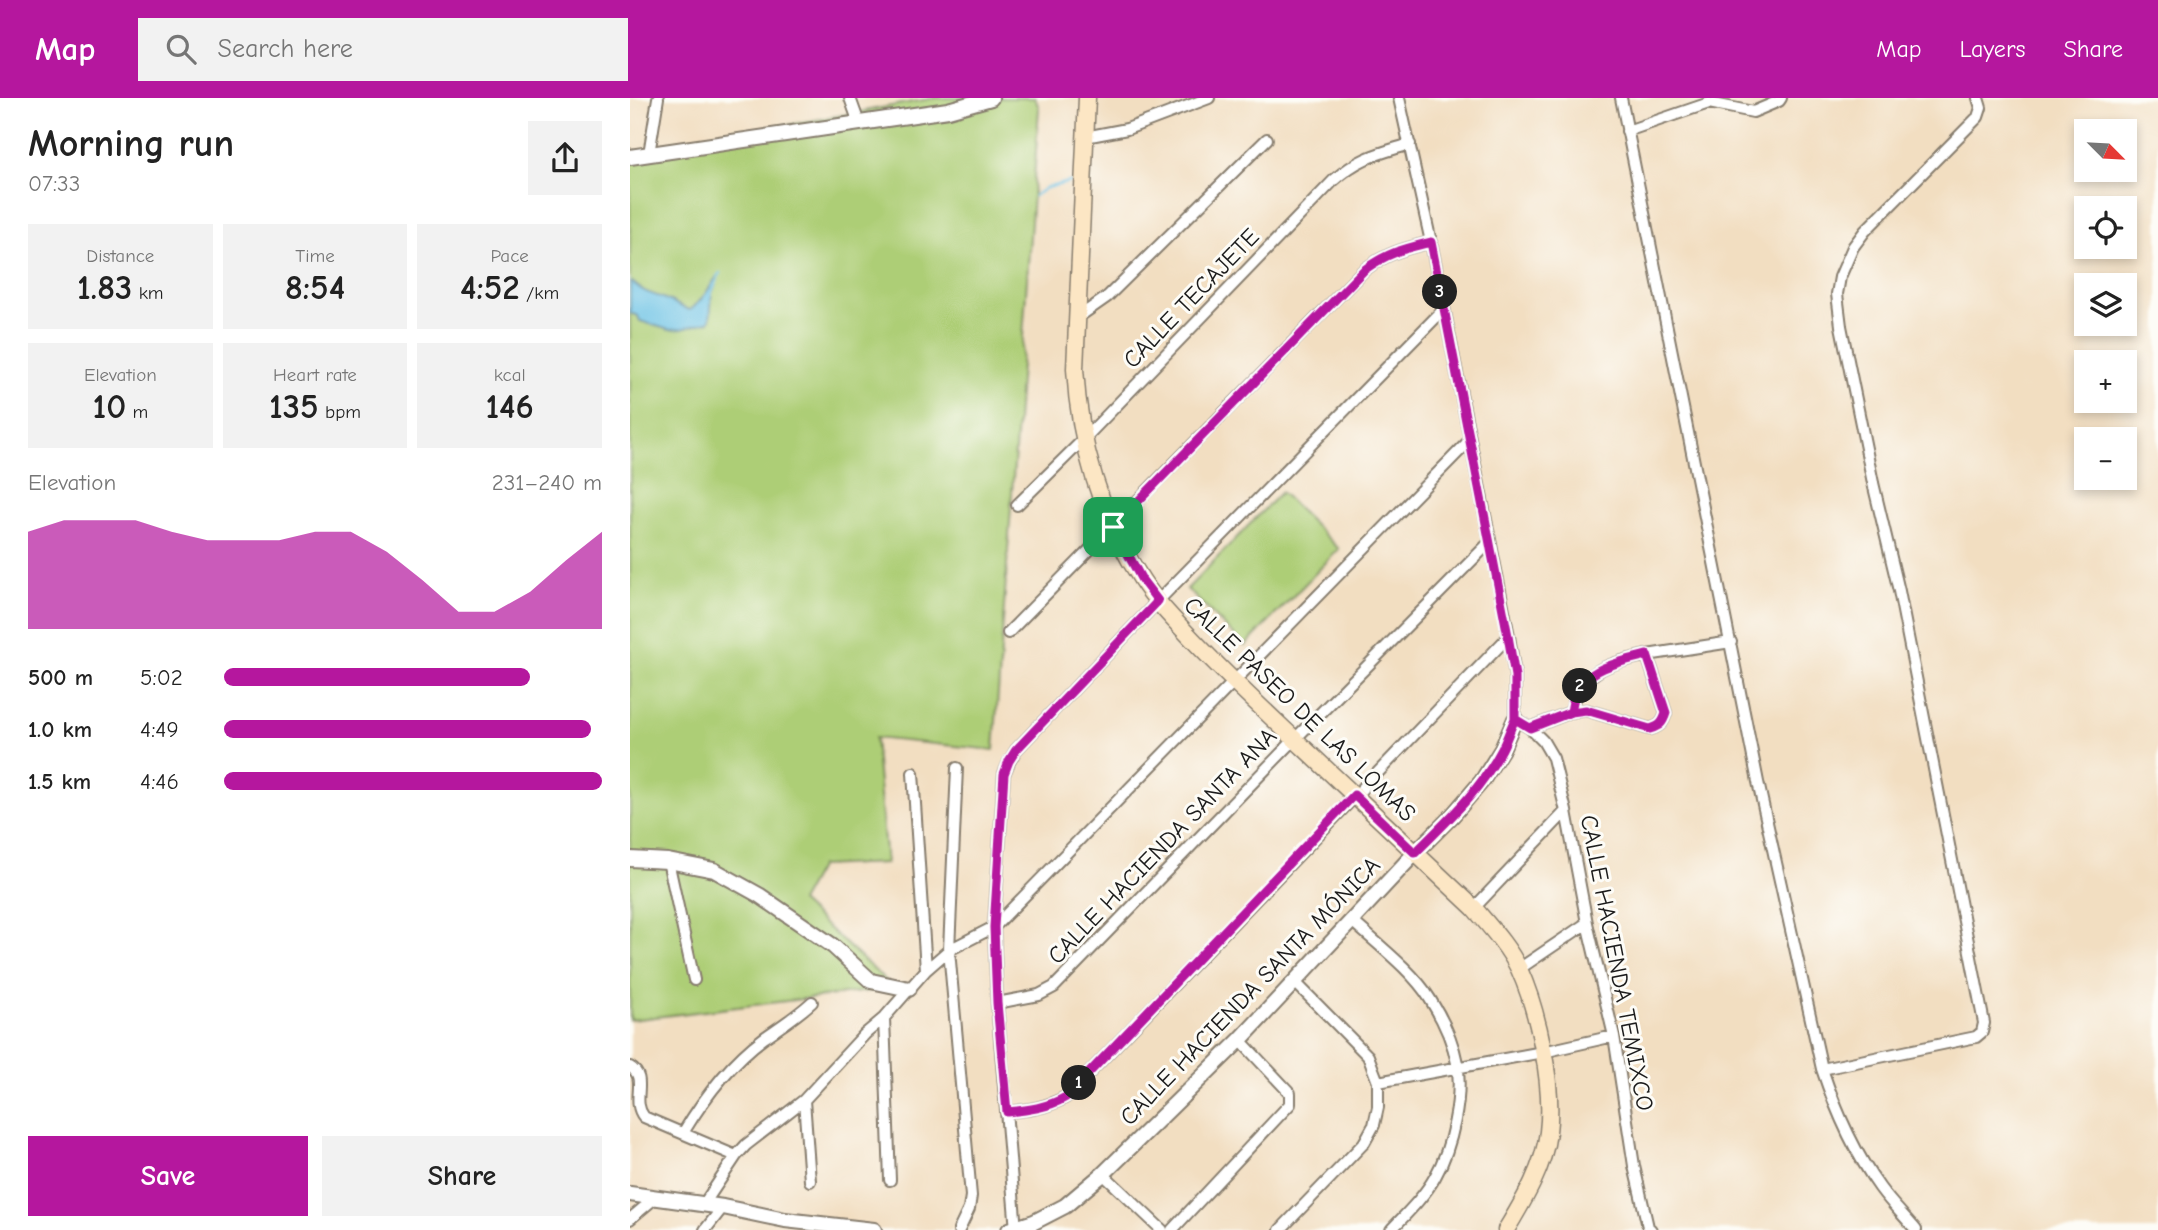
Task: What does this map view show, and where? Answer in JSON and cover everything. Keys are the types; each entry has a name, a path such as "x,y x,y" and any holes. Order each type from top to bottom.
{"main road":[{"name":"CALLE PASEO DE LAS LOMAS","path":"1087,98 1075,369 1077,402 1084,439 1099,493 1113,527 1142,580 1158,601 1233,682 1474,908 1508,950 1519,969 1541,1038 1549,1094 1548,1132 1540,1165 1506,1230"}],"street":[{"path":"649,154 657,98"},
{"path":"850,98 859,123"},
{"path":"630,157 859,123 946,104 992,98"},
{"path":"1085,137 1127,129 1209,98"},
{"name":"CALLE HACIENDA SANTA MÓNICA","path":"1014,1229 1065,1206 1103,1174 1240,1040 1482,781 1502,749 1515,719 1515,676 1508,636 1431,242 1399,98"},
{"path":"1621,98 1758,782 1822,1069 1835,1106 1853,1143 1880,1188 1916,1230"},
{"path":"1628,131 1709,103 1753,112 1782,98"},
{"path":"1822,1069 1976,1037 1982,1032 1984,1023 1899,591 1873,483 1841,326 1838,294 1840,277 1853,247 1865,231 1978,117 1981,108 1978,98"},
{"path":"1077,318 1107,297 1267,139"},
{"name":"CALLE TECAJETE","path":"1017,505 1350,165 1410,145"},
{"path":"1008,633 1364,270 1396,251 1431,242"},
{"path":"1014,1229 994,927 1004,774 1009,761 1016,750 1158,601 1443,310"},
{"path":"704,1204 736,1156 765,1129 804,1100 865,1034 884,1018 926,970 949,950 994,927 1469,440"},
{"name":"CALLE HACIENDA SANTA ANA","path":"997,1003 1039,995 1054,987 1294,739 1490,542"},
{"path":"1007,1112 1037,1109 1066,1097 1508,636"},
{"path":"1571,712 1575,695 1589,676 1622,661 1731,642"},
{"path":"1530,728 1571,712 1586,710 1650,729 1658,726 1663,722 1666,713 1647,655"},
{"name":"CALLE HACIENDA TEMIXCO","path":"1515,719 1530,728 1543,741 1553,758 1587,923 1614,1036 1634,1166 1648,1229"},
{"path":"957,768 949,950 971,1196 959,1230"},
{"path":"914,773 926,970"},
{"path":"1474,908 1566,811"},
{"path":"630,859 668,861 714,870 759,895 833,946 871,981 909,989"},
{"path":"668,861 694,980"},
{"path":"1351,920 1416,981 1430,999 1453,1048 1457,1066 1457,1102 1445,1155 1435,1178 1416,1204 1391,1230"},
{"path":"1519,969 1587,923"},
{"path":"1280,1230 1364,1143 1374,1125 1378,1107 1378,1082 1368,1056 1294,981"},
{"path":"683,1133 696,1111 727,1072 763,1039 797,1016 812,1002"},
{"path":"884,1018 890,1180"},
{"path":"1378,1082 1543,1052 1614,1036"},
{"path":"1172,1230 1290,1104 1290,1093 1240,1040"},
{"path":"630,1068 636,1071 639,1078 636,1103 644,1117 736,1156"},
{"path":"804,1100 810,1181"},
{"path":"1103,1174 1162,1230"},
{"path":"630,1194 723,1207 786,1225 874,1230"},
{"path":"630,1219 655,1198"},
{"path":"705,1230 723,1207"}],"green space":[{"path":"935,98 1035,98 1039,108 994,750 875,738 886,863 820,866 800,902 894,988 630,1020 630,154"},
{"path":"1281,492 1339,549 1245,646 1187,589"}],"water":[{"path":"720,273 712,293 710,321 669,330 640,321 638,316 630,313 630,280 644,291 690,310 703,298"}],"waterway":[{"path":"1034,196 1046,188 1074,181"},
{"path":"710,295 720,273"}],"route":[{"path":"1113,527 1142,580 1158,601 1016,750 1004,774 994,927 997,1003 1007,1112 1037,1109 1066,1097 1354,795 1415,853 1482,781 1502,749 1515,719 1530,728 1571,712 1575,695 1589,676 1622,661 1647,655 1666,713 1663,722 1650,729 1586,710 1571,712 1530,728 1515,719 1515,676 1508,636 1431,242 1396,251 1364,270 1113,527"}]}
